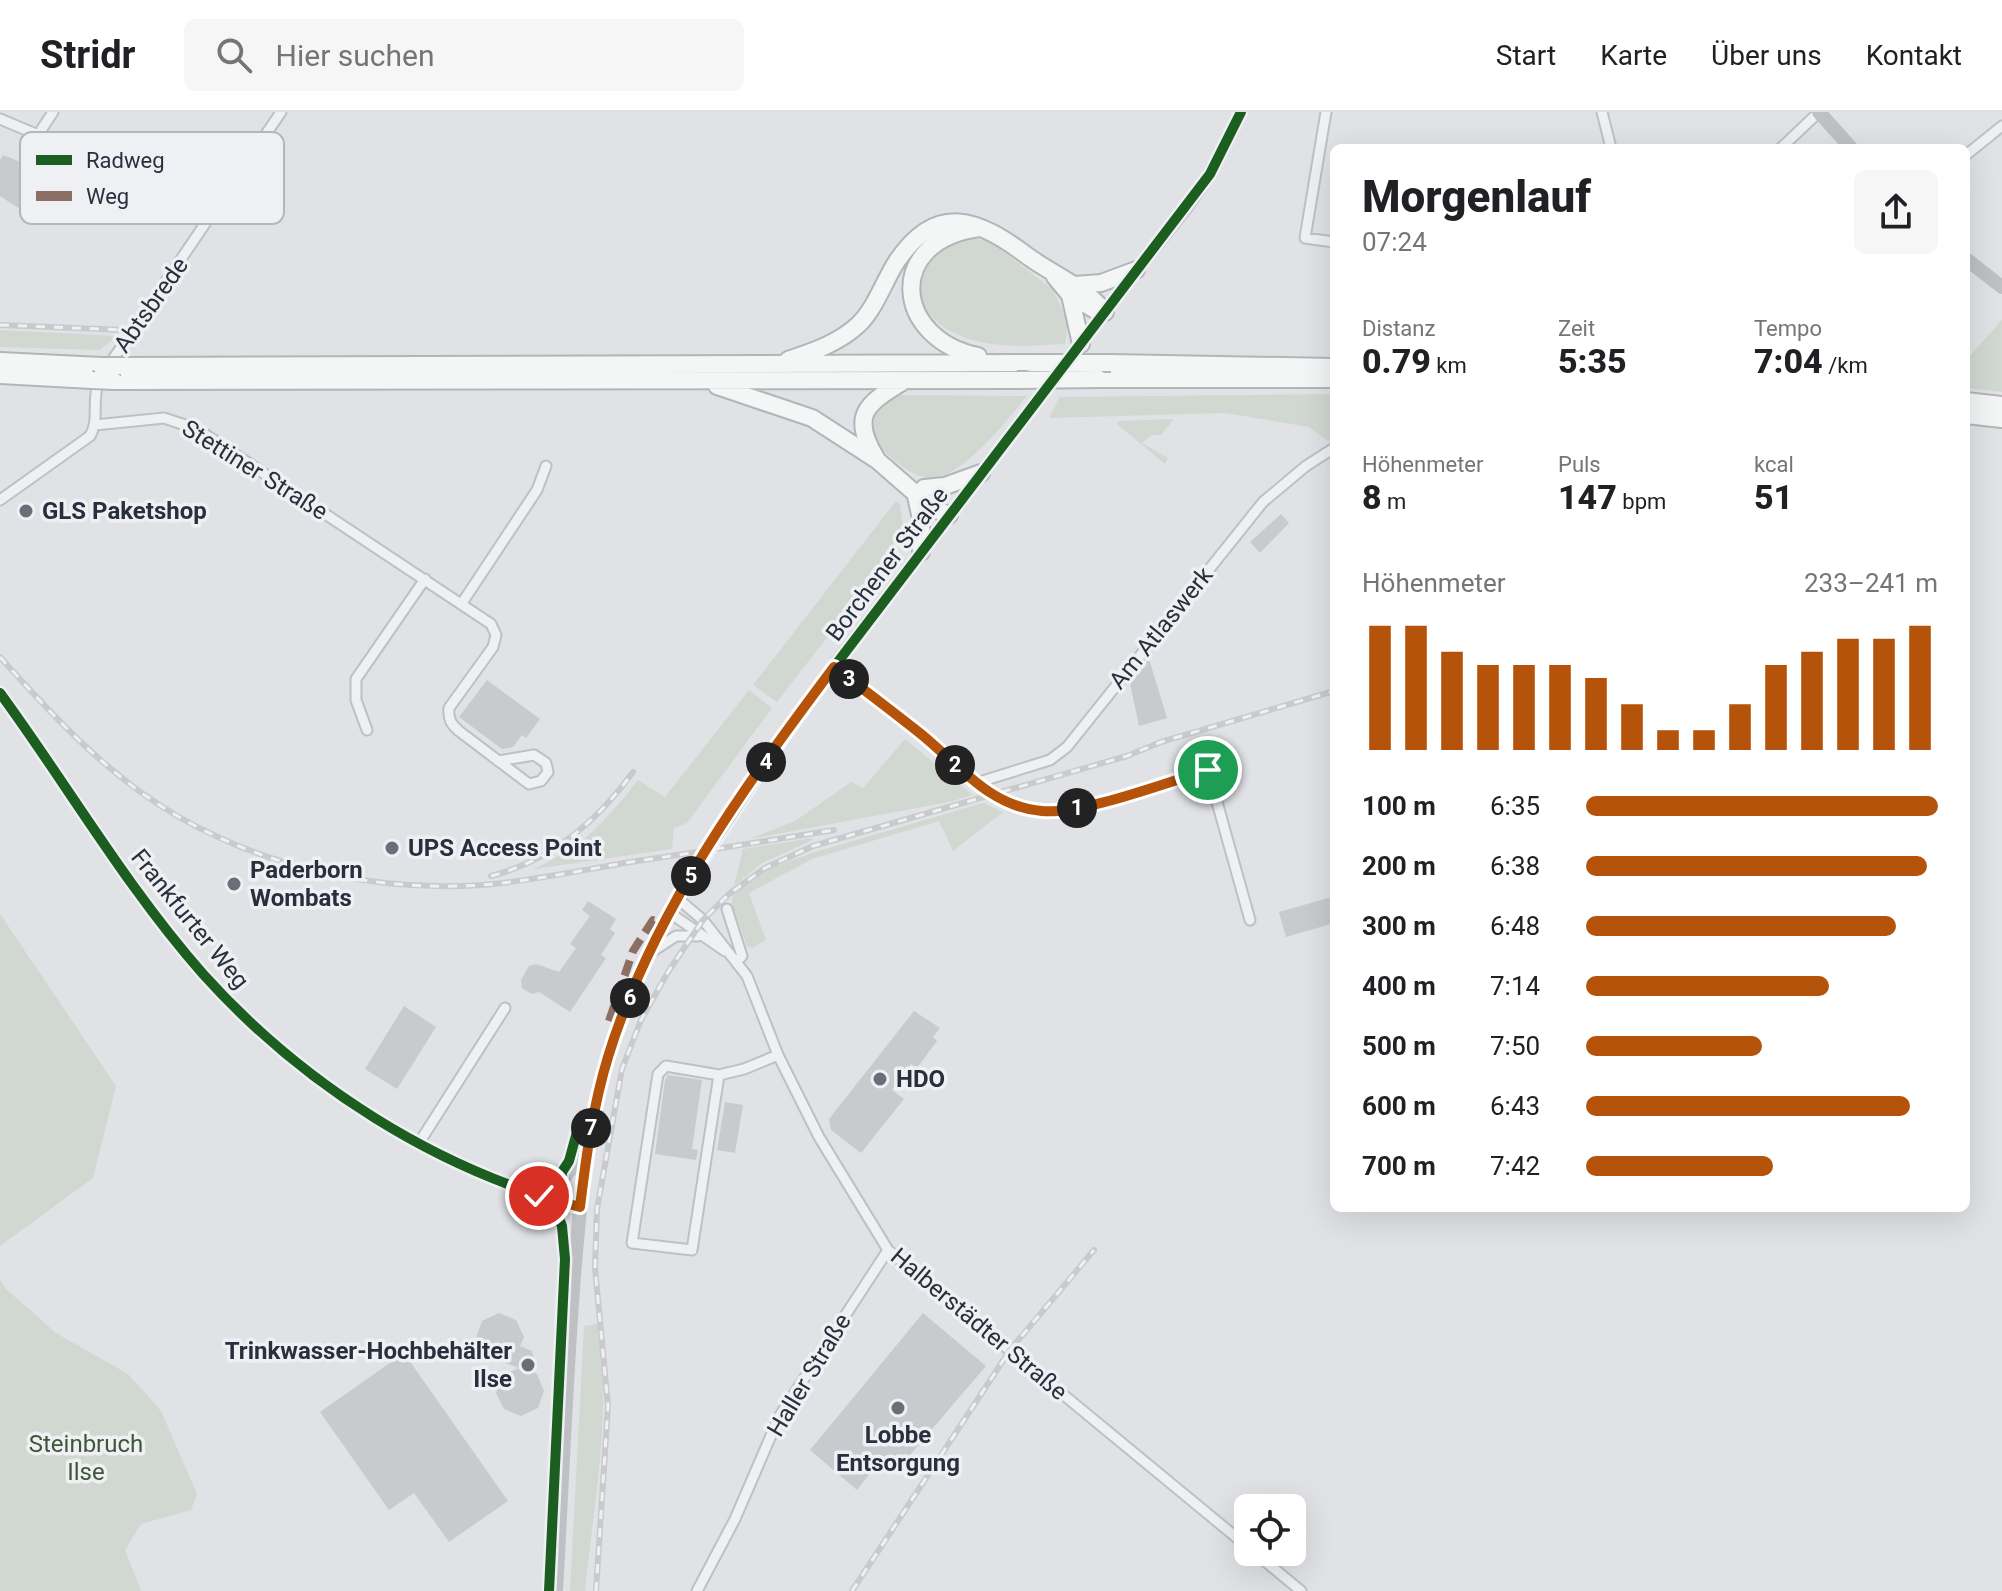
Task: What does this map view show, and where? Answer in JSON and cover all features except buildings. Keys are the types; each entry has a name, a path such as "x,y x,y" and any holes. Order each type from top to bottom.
{"highway":[{"path":"776,364 838,341 860,323 897,261 926,230 957,220 1004,238 1105,312"},
{"path":"982,228 949,234 921,255 912,280 915,308 932,334 955,351 1031,363"},
{"path":"1073,290 1136,270"},
{"path":"1073,290 1081,344"},
{"path":"0,361 97,373"},
{"path":"118,373 776,364 1111,363 1330,367"},
{"path":"0,375 118,373 695,380 1330,379"},
{"path":"695,380 744,393 812,418 915,489 944,504 949,515"},
{"path":"877,460 863,433 864,411 871,402 907,380"},
{"path":"1970,401 2002,405"},
{"path":"1970,415 2002,419"},
{"path":"915,489 945,486 981,473"},
{"path":"915,489 921,519 921,552"}],"main road":[{"name":"Borchener Straße","path":"556,1591 580,1202 608,1056 648,954 677,898 735,808 834,667 1210,174 1241,112"},
{"path":"1819,112 1847,144"},
{"path":"1970,262 2002,287"},
{"name":"Frankfurter Weg","path":"0,693 156,915 203,973 264,1035 328,1086 419,1143 478,1174 522,1189 580,1202"},
{"path":"542,1190 566,1175 588,1149"},
{"name":"Frankfurter Weg","path":"522,1189 542,1190 580,1202"}],"street":[{"path":"40,132 53,112"},
{"name":"Abtsbrede","path":"268,132 281,112"},
{"path":"1326,112 1305,238 1330,241"},
{"path":"1602,112 1610,144"},
{"path":"1785,144 1819,112"},
{"path":"0,119 31,132"},
{"path":"1970,152 2002,126"},
{"name":"Abtsbrede","path":"95,425 93,399 97,382 207,224"},
{"name":"Stettiner Straße","path":"95,425 164,418 197,429 491,624 496,635 493,647 449,708 448,717 452,726 498,761 529,784 541,781 548,772 546,763 534,755 498,761"},
{"path":"0,500 84,441 95,425"},
{"name":"Am Atlaswerk","path":"976,783 1059,755 1263,502 1330,451"},
{"path":"462,603 537,490 546,466"},
{"path":"367,730 356,700 356,679 425,579"},
{"path":"834,667 923,736 976,783 1007,804 1044,812 1071,809 1208,770 1250,920"},
{"name":"Halberstädter Straße","path":"677,898 703,920 734,958 754,991 778,1055 834,1164 888,1250 1234,1541"},
{"name":"Halberstädter Straße","path":"727,909 742,956 734,958"},
{"path":"670,913 734,958"},
{"path":"648,954 676,936 701,936"},
{"path":"419,1143 505,1008"},
{"path":"719,1075 692,1250 632,1243 658,1074 666,1066 719,1075 778,1055"},
{"name":"Haller Straße","path":"697,1591 735,1519 779,1417 888,1250"},
{"path":"1271,1566 1301,1591"}],"green space":[{"path":"964,237 990,241 1053,290 1068,322 1065,344 1012,346 986,343 961,336 936,321 921,299 919,274 936,249"},
{"path":"2002,320 2002,392 1970,388 1970,356"},
{"path":"0,330 118,336 99,350 0,347"},
{"path":"1330,394 1330,440 1309,427 1225,413 1049,418 1060,397"},
{"path":"896,395 1027,396 969,459 955,470 929,478 908,470 877,445 875,416"},
{"path":"1174,419 1161,435 1152,435 1142,443 1168,458 1165,464 1117,424 1119,421"},
{"path":"896,501 900,504 903,526 883,565 777,702 753,685"},
{"path":"749,690 772,708 687,823 674,828 672,849 534,869 567,851 592,832 638,780 665,797"},
{"path":"905,739 973,795 750,839 795,821 851,782 863,788"},
{"path":"983,803 1003,812 953,851 939,821 812,859 749,893 766,940 752,948 747,946 732,904 733,894 766,870 815,852"},
{"path":"812,838 762,863 734,886 743,849"},
{"path":"0,914 116,1086 93,1178 0,1246"},
{"name":"Steinbruch Ilse","path":"0,1280 6,1289 56,1333 128,1374 161,1411 197,1494 191,1510 141,1524 125,1550 141,1591 0,1591"},
{"path":"598,1324 603,1391 597,1491 585,1591 570,1591 584,1326"}],"railway":[{"path":"0,325 125,330"},
{"path":"0,657 106,765 153,801 250,851 326,873 404,885 482,885 834,830"},
{"path":"596,1591 608,1406 595,1268 597,1209 622,1069 641,1020 703,920 729,894 765,868 813,846 1127,756 1161,742 1330,692"},
{"path":"491,876 533,860 571,837 604,807 633,772"},
{"path":"852,1591 1010,1350 1094,1250"}],"marked path":[{"path":"609,1021 633,951 653,920 664,923"}],"cycle path":[{"path":"0,693 123,872 175,941 203,974 283,1052 375,1118 424,1146 527,1191 580,1207 595,1107 608,1056 643,965 677,898 802,709 1210,174 1241,112"},
{"path":"549,1591 565,1259 562,1226 557,1214 562,1172 569,1161 580,1121"}],"place":[{"name":"GLS Paketshop","path":"26,511"},
{"name":"UPS Access Point","path":"392,848"},
{"name":"Paderborn Wombats","path":"234,884"},
{"name":"HDO","path":"880,1079"},
{"name":"Trinkwasser-Hochbehälter Ilse","path":"528,1365"},
{"name":"Lobbe Entsorgung","path":"898,1408"}],"route":[{"path":"539,1196 580,1207 595,1107 608,1056 643,965 677,898 707,850 834,667 923,736 976,783 1007,804 1020,808 1044,812 1071,809 1208,770"}]}
